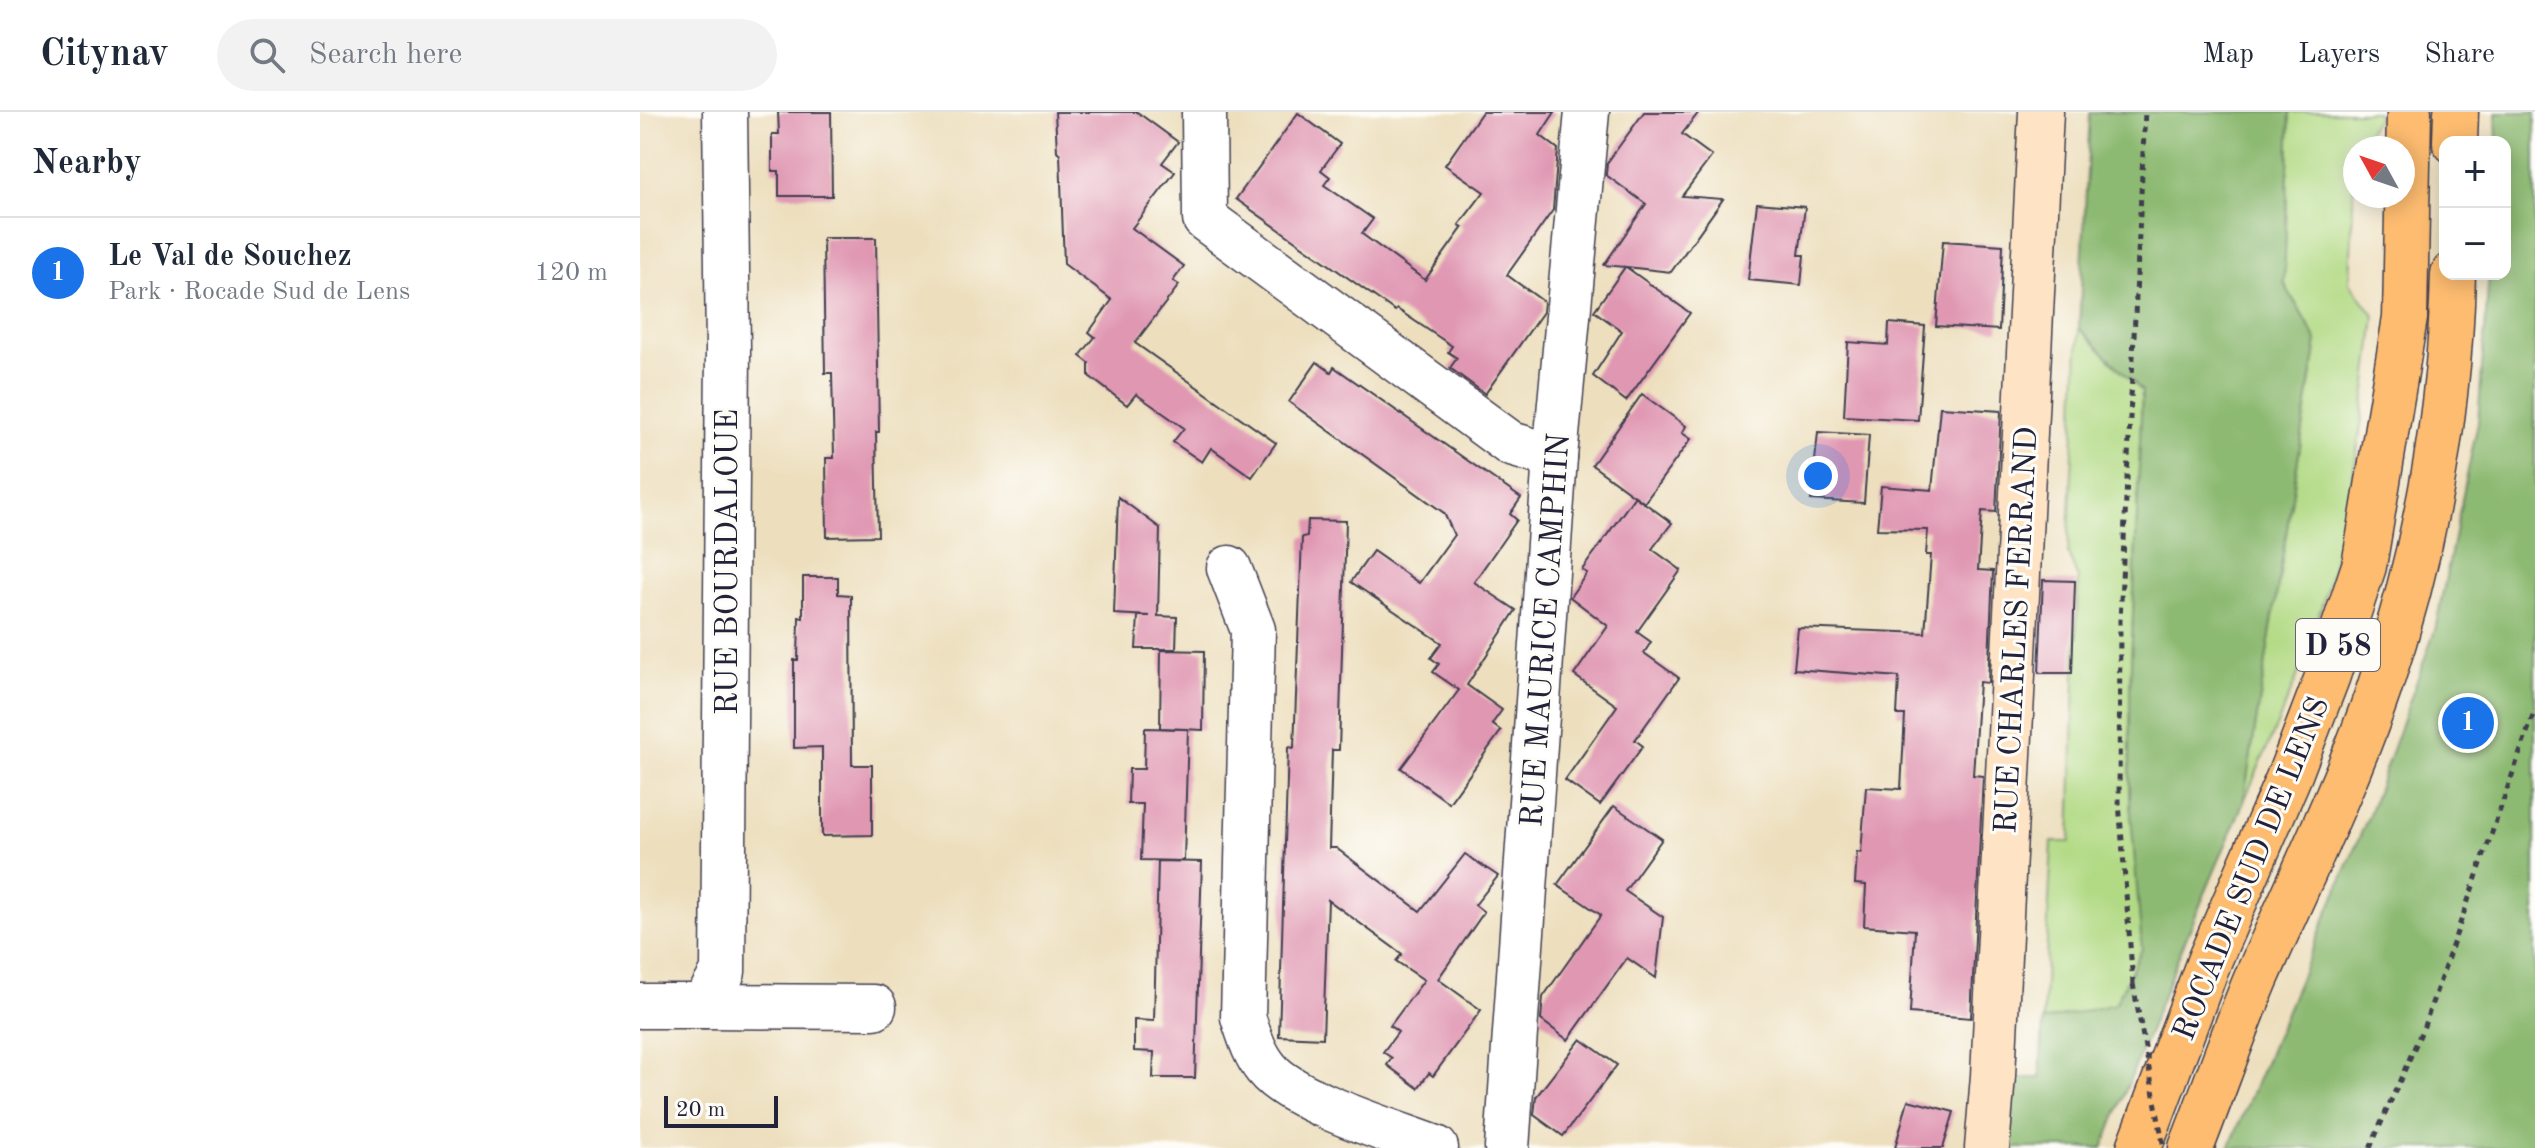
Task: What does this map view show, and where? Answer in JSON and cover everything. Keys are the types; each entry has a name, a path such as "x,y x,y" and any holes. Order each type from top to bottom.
{"highway":[{"name":"ROCADE SUD DE LENS","path":"2139,1148 2210,959 2290,774 2328,675 2364,566 2405,318 2409,112"},
{"path":"2455,136 2456,112"},
{"name":"ROCADE SUD DE LENS","path":"2191,1148 2255,982 2336,798 2378,690 2409,590 2436,461 2452,316 2453,280"}],"street":[{"name":"RUE BOURDALOUE","path":"704,1006 723,972 728,349 725,112"},
{"path":"1204,112 1205,219 1511,444 1555,457"},
{"name":"RUE MAURICE CAMPHIN","path":"1507,1148 1555,457 1587,112"},
{"name":"RUE CHARLES FERRAND","path":"1987,1148 2041,112"},
{"path":"1229,568 1253,630 1243,1017 1251,1043 1267,1070 1294,1092 1436,1148"},
{"path":"640,1006 874,1007"}],"path":[{"path":"2145,112 2120,621 2119,802 2133,984 2164,1148"},
{"path":"2370,1148 2424,1026 2535,710"}],"green space":[{"path":"2090,112 2290,112 2284,283 2317,341 2243,804 2103,1148 2006,1148 2010,1078 2040,1078 2043,1021 2115,1004 2142,949 2130,802 2130,690 2142,391 2079,328"},
{"path":"2290,112 2377,112 2377,119 2364,136 2343,136 2343,208 2353,208 2350,283 2375,316 2351,486 2332,569 2307,651 2243,804 2317,341 2284,283"},
{"path":"2496,112 2535,112 2535,1148 2229,1148 2368,817 2435,630 2478,422 2489,280 2511,280 2511,136 2497,136"},
{"path":"2079,328 2142,391 2130,690 2130,802 2143,949 2115,1004 2043,1021 2052,842 2070,842 2078,578 2068,554"}],"building":[{"path":"778,112 831,112 832,196 779,196 779,171 772,171 772,134 779,134"},
{"path":"1055,112 1137,112 1178,142 1162,163 1175,172 1132,228 1184,266 1173,281 1179,285 1135,343 1276,443 1252,477 1211,448 1202,462 1173,442 1184,428 1136,394 1127,405 1089,376 1089,363 1080,356 1095,337 1089,332 1112,300 1064,264 1060,154 1057,151"},
{"path":"1482,112 1555,112 1540,135 1558,149 1553,210 1507,275 1544,302 1543,312 1485,394 1450,368 1457,358 1448,352 1452,346 1397,309 1395,311 1236,199 1298,113 1340,144 1321,170 1330,177 1324,185 1373,219 1362,234 1425,280 1484,192 1445,165"},
{"path":"1644,112 1699,112 1682,134 1712,156 1682,196 1723,199 1671,272 1626,267 1690,313 1626,401 1593,376 1622,331 1594,311 1625,267 1604,265 1646,204 1606,175 1607,163"},
{"path":"1757,203 1805,207 1799,255 1804,255 1801,285 1748,280"},
{"path":"823,238 876,238 878,536 827,537 826,458 834,458 832,373 825,373"},
{"path":"1943,241 2003,245 1999,330 1936,326"},
{"path":"1889,323 1925,326 1918,420 1844,416 1848,342 1888,345"},
{"path":"1317,362 1331,372 1334,367 1521,498 1510,514 1517,520 1474,582 1516,610 1467,685 1502,710 1492,724 1501,731 1449,803 1401,768 1459,690 1433,672 1439,664 1431,658 1442,643 1351,582 1373,551 1419,583 1454,535 1444,513 1289,402"},
{"path":"1642,394 1686,426 1682,433 1691,439 1644,503 1592,465"},
{"path":"1940,407 2001,411 1996,512 1982,511 1978,570 1993,571 1988,683 1979,682 1973,775 1983,776 1971,1018 1910,1013 1915,930 1864,926 1866,885 1855,884 1857,852 1861,853 1866,787 1901,789 1905,715 1897,715 1899,677 1794,669 1798,628 1925,633 1931,555 1926,555 1928,530 1877,529 1881,486 1932,490"},
{"path":"1818,432 1869,435 1864,503 1811,500"},
{"path":"1635,496 1672,523 1652,549 1681,570 1637,632 1651,642 1644,653 1679,678 1635,740 1643,746 1600,805 1565,780 1617,706 1574,675 1608,626 1570,597 1587,573 1582,570"},
{"path":"1118,497 1160,528 1158,616 1177,617 1176,649 1136,649 1138,616 1150,616 1114,614"},
{"path":"1308,520 1346,521 1339,750 1332,750 1329,848 1336,848 1420,911 1465,854 1498,876 1475,905 1484,912 1438,979 1481,1010 1433,1076 1429,1073 1418,1088 1387,1065 1392,1058 1383,1052 1398,1032 1390,1026 1424,980 1396,961 1402,954 1328,900 1323,1038 1279,1036 1288,747 1294,748 1302,537 1307,536"},
{"path":"803,577 838,577 838,594 851,595 852,765 872,765 872,835 822,836 822,747 794,748 794,660 798,660 799,617 803,618"},
{"path":"2043,580 2075,581 2072,673 2039,673"},
{"path":"1161,650 1204,651 1203,730 1160,728"},
{"path":"1145,728 1188,729 1184,861 1141,860 1143,804 1128,804 1129,769 1144,769"},
{"path":"1614,806 1662,839 1625,891 1663,917 1656,978 1627,958 1568,1040 1541,1020 1543,997 1601,915 1557,885"},
{"path":"1158,861 1202,862 1195,1078 1153,1078 1154,1052 1134,1051 1134,1020 1154,1021"},
{"path":"1581,1039 1617,1065 1563,1136 1534,1115 1536,1097"},
{"path":"1908,1100 1954,1112 1943,1148 1895,1148"}],"place":[{"name":"Le Val de Souchez","path":"2468,723"}]}
